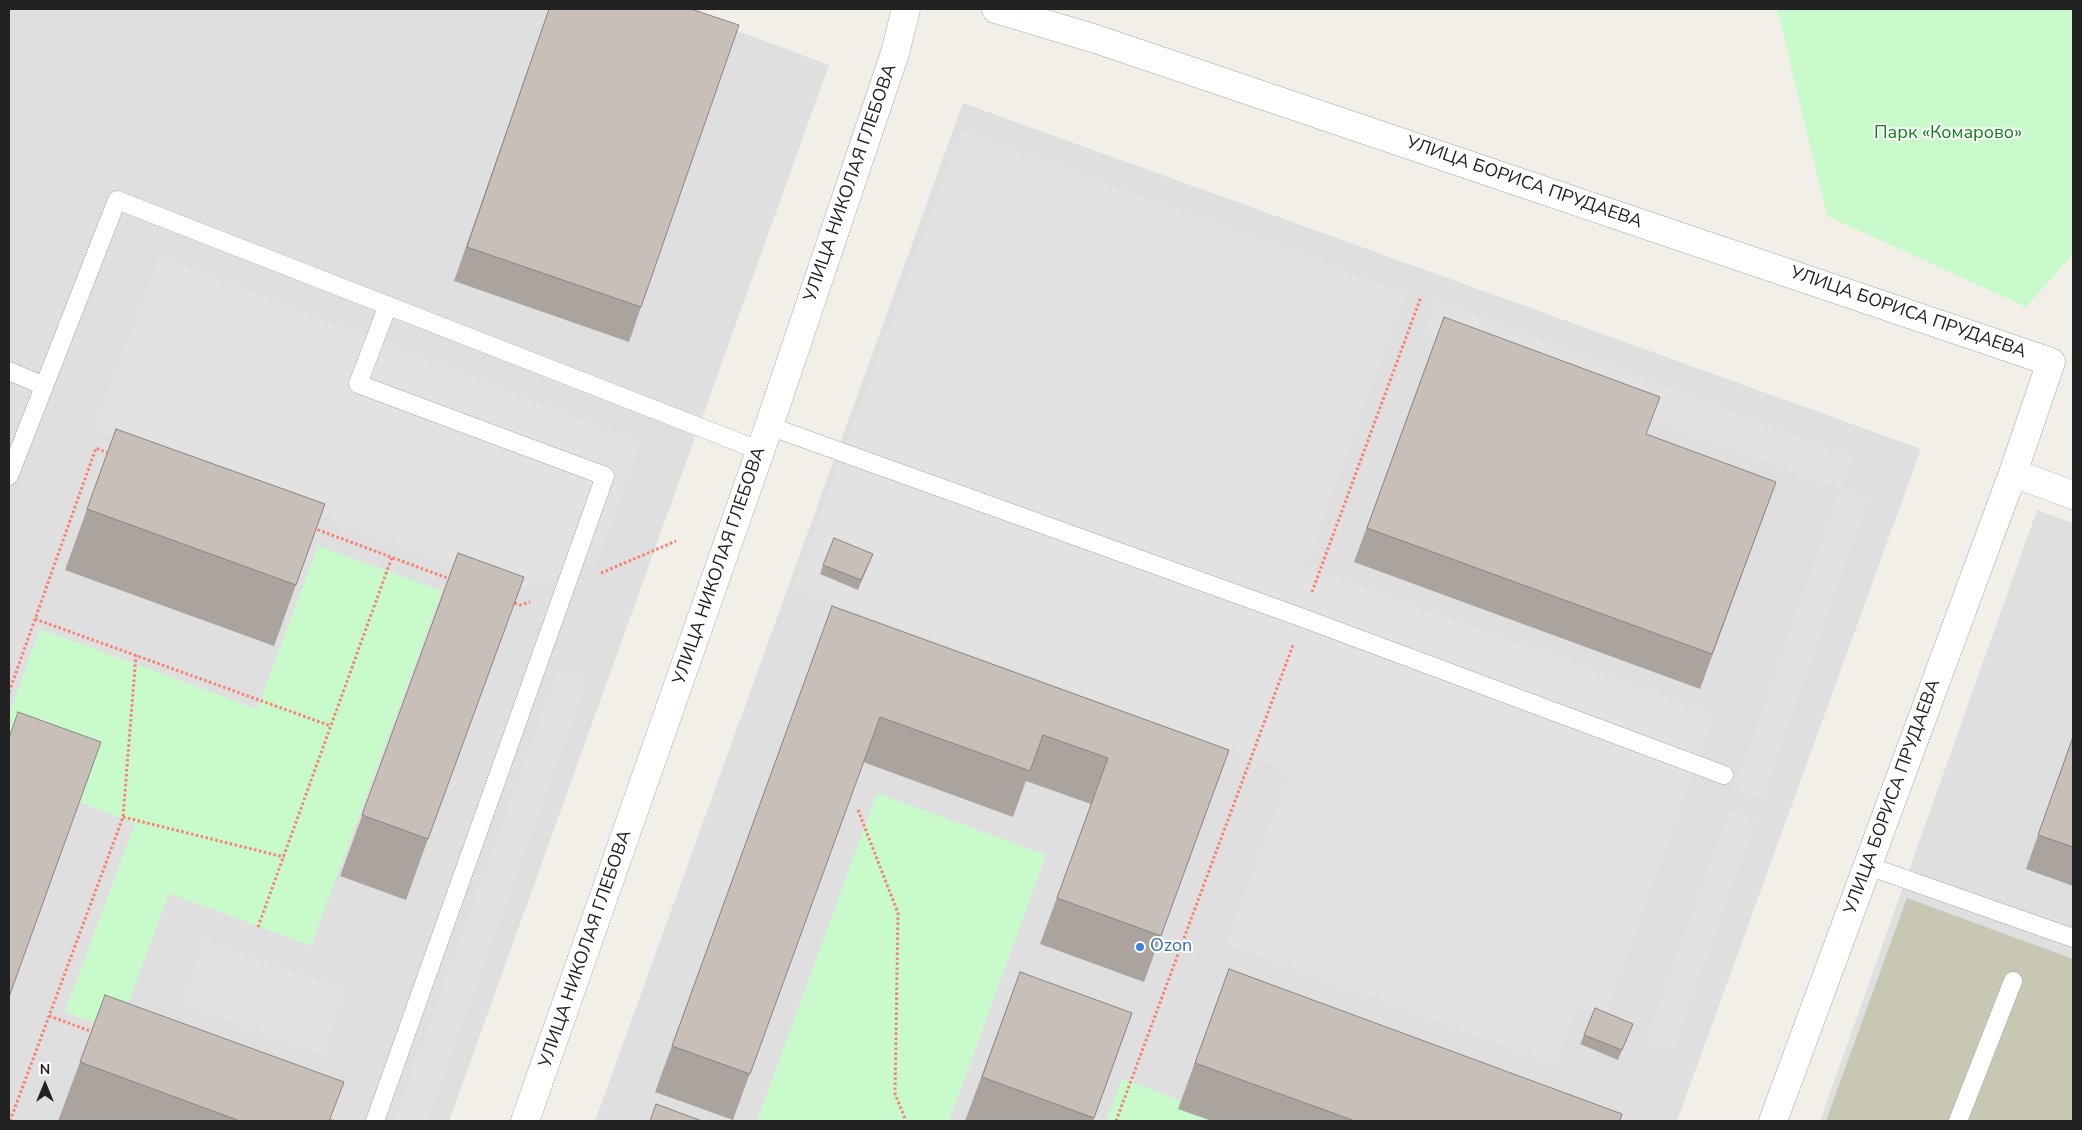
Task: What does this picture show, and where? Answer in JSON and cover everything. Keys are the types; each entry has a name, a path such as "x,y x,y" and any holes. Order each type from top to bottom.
{"street":[{"name":"УЛИЦА НИКОЛАЯ ГЛЕБОВА","path":"526,1121 765,439 895,53 906,9"},
{"name":"УЛИЦА БОРИСА ПРУДАЕВА","path":"996,9 1106,42 2062,366 2013,473 1773,1121"},
{"path":"2013,473 2073,495"}],"lane":[{"path":"9,476 117,200 388,305 765,439 1303,618 1724,775"},
{"path":"376,1121 605,476 358,384 388,305"},
{"path":"9,371 44,386"},
{"path":"1868,866 2073,938"},
{"path":"1958,1121 2013,981"}],"path":[{"path":"1116,1121 1421,297"},
{"path":"9,692 96,448 114,455"},
{"path":"309,527 456,581"},
{"path":"502,598 520,605 676,541"},
{"path":"258,927 392,558"},
{"path":"35,618 332,726"},
{"path":"10,1121 123,817 136,655"},
{"path":"858,810 898,913 895,1094 906,1121"},
{"path":"123,817 284,857"},
{"path":"49,1016 95,1033"},
{"path":"324,1118 333,1121"}],"shaded area":[{"path":"9,9 679,9 829,65 449,1121 9,1121"},
{"path":"963,103 1921,449 1677,1121 595,1121"},
{"path":"961,131 1406,294 1306,567 1715,716 1606,1014 1578,1005 1556,1064 1226,943 1289,771 793,588"},
{"path":"159,257 641,443 599,559 518,590 93,428"},
{"path":"1436,301 1853,458 1841,489 1424,332"},
{"path":"1839,490 1868,501 1763,799 1734,789"},
{"path":"2037,510 2073,523 2073,1121 1820,1121"},
{"path":"558,670 588,681 428,1121 394,1121"},
{"path":"1729,810 1757,820 1674,1049 1646,1039"},
{"path":"1907,898 2073,959 2073,1121 1826,1121"},
{"path":"204,941 346,991 323,1054 182,1003"}],"green space":[{"name":"Парк «Комарово»","path":"1777,9 2073,9 2073,254 2026,307 1827,216"},
{"path":"318,546 442,591 311,946 169,893 118,1031 65,1012 135,823 9,776 9,715 40,629 257,709"},
{"path":"877,793 1046,855 949,1121 757,1121"},
{"path":"1122,1079 1238,1121 1106,1121"}],"building":[{"path":"549,9 691,9 739,25 641,307 467,247"},
{"path":"1444,317 1660,397 1646,434 1776,482 1712,654 1367,528"},
{"path":"116,429 325,504 296,585 87,509"},
{"path":"834,538 873,554 861,580 823,565"},
{"path":"458,553 524,577 428,839 362,815"},
{"path":"832,606 1229,750 1161,936 1057,898 1108,758 1043,735 1030,771 880,717 750,1074 672,1046"},
{"path":"18,712 101,742 9,997 9,738"},
{"path":"2073,737 2073,847 2038,835"},
{"path":"1229,969 1622,1114 1620,1121 1355,1121 1195,1063"},
{"path":"1020,972 1132,1013 1094,1118 982,1077"},
{"path":"105,995 344,1082 329,1121 240,1121 80,1062"},
{"path":"1595,1008 1633,1024 1622,1050 1584,1035"},
{"path":"656,1104 702,1121 650,1121"}],"place":[{"name":"Ozon","path":"1140,947"}]}
